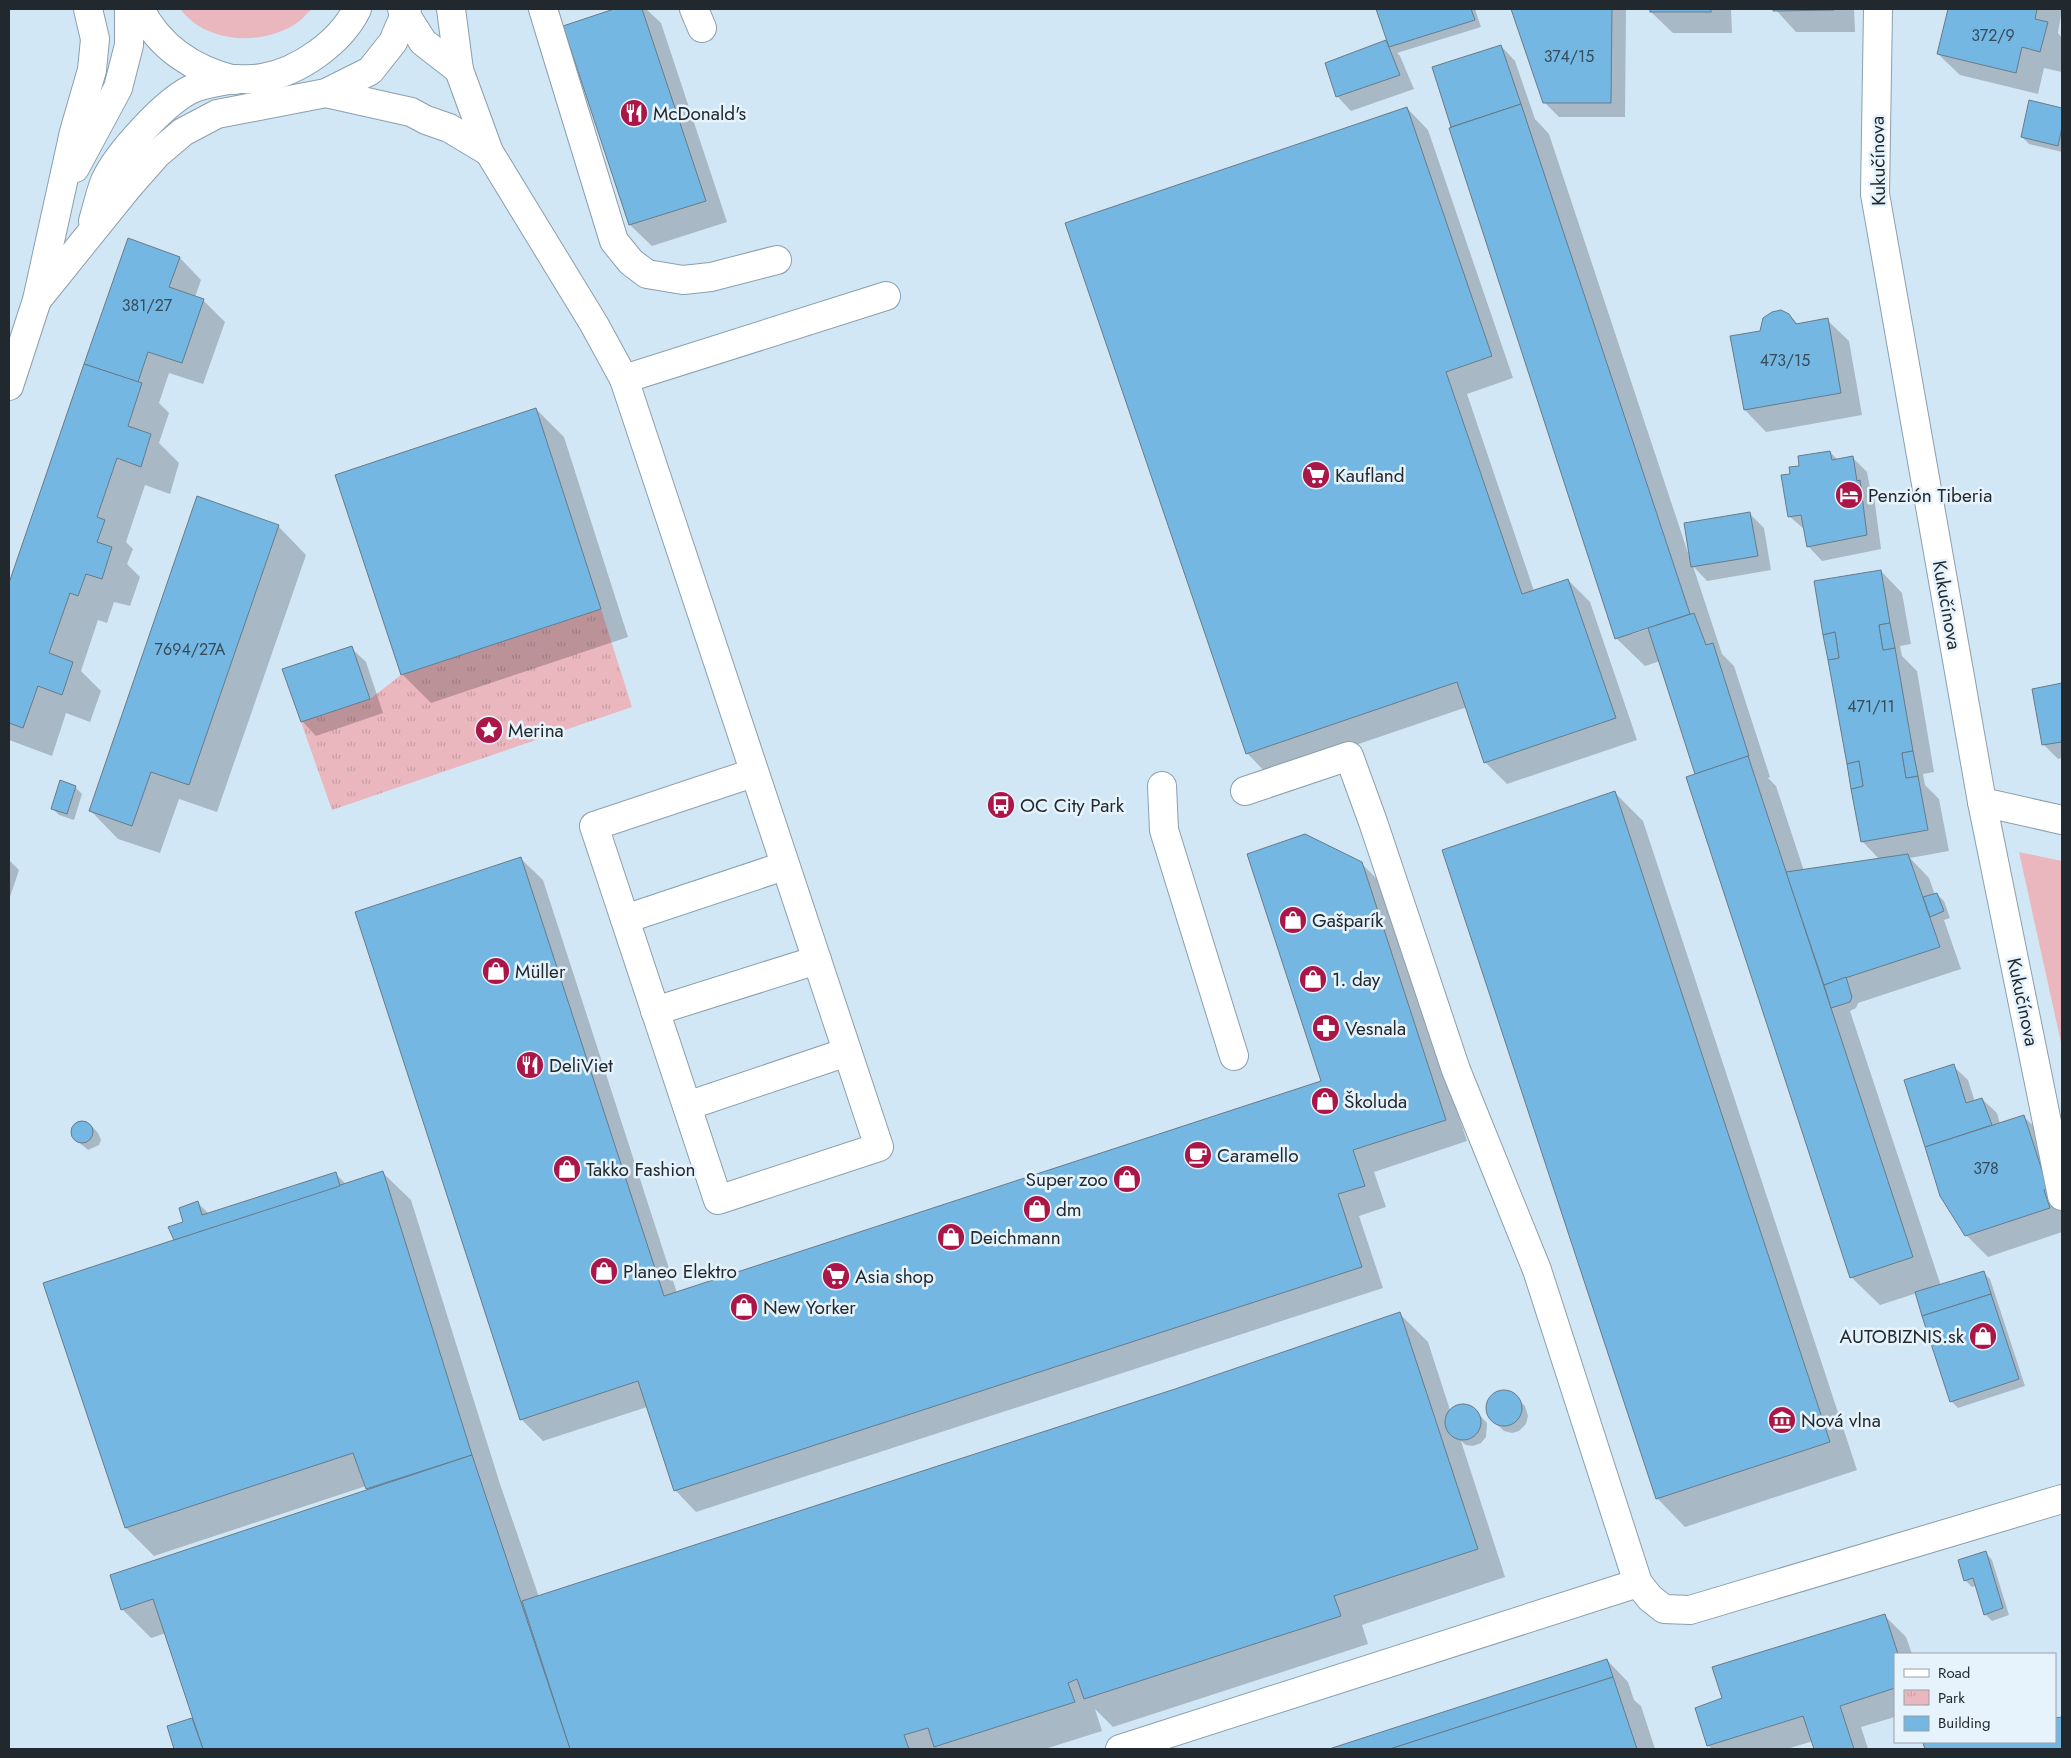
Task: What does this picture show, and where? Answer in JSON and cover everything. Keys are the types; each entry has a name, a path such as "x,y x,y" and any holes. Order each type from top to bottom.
{"main road":[{"path":"9,386 37,300 74,132 92,70 94,39 88,9"},
{"path":"60,197 118,88 129,45 128,9"},
{"path":"140,9 147,24 166,46 192,64 233,80 326,93 411,112 426,120 449,128 489,152"},
{"path":"88,234 106,180 136,136 170,103 193,88 233,80 262,78 298,66 326,48 351,21 357,9"},
{"path":"451,9 459,70 489,152 594,324 624,379 753,773 879,1148 718,1200 594,826 753,773"},
{"path":"542,9 614,242 630,262 647,274 683,280 711,277 777,260"},
{"name":"Kukučínova","path":"1878,9 1876,194 1982,802 2062,1196"},
{"path":"37,300 88,234 156,154 182,132 217,114 326,93 370,71 393,42 405,10"},
{"path":"405,10 423,42 459,70"},
{"path":"624,379 886,296"},
{"path":"1245,791 1349,756 1374,822 1456,1070 1537,1270 1638,1582 1650,1598 1664,1609 1690,1610 2062,1499"},
{"path":"1162,786 1164,830 1234,1056"},
{"path":"1982,802 2062,820"},
{"path":"624,919 784,866"},
{"path":"655,1011 817,960"},
{"path":"687,1106 848,1052"},
{"path":"1120,1749 1638,1582"}],"green space":[{"path":"180,9 312,9 297,23 280,32 265,36 234,38 218,35 204,29"},
{"path":"601,609 632,707 332,810 301,722 370,699 401,675"},
{"path":"2019,852 2062,861 2062,1047"}],"building":[{"name":"McDonald's","path":"614,9 642,9 706,201 629,225 563,26"},
{"path":"1376,9 1471,9 1475,20 1389,47"},
{"path":"1511,9 1612,9 1611,103 1543,103"},
{"path":"1650,9 1711,9 1711,12 1650,12"},
{"path":"1773,9 1834,9 1834,10 1773,11"},
{"path":"1948,9 2037,9 2035,19 2048,22 2040,52 2022,47 2016,73 1937,54"},
{"path":"1386,40 1400,75 1336,97 1325,63"},
{"path":"1501,45 1521,104 1451,127 1432,67"},
{"path":"2029,100 2062,108 2062,127 2058,146 2021,137"},
{"path":"1521,104 1690,614 1615,639 1449,128"},
{"name":"Kaufland","path":"1407,107 1492,356 1446,372 1522,594 1568,579 1616,718 1484,763 1457,682 1246,754 1065,223"},
{"path":"128,238 180,257 169,287 204,299 182,363 148,352 138,382 84,364"},
{"path":"1781,310 1789,314 1796,324 1828,318 1841,393 1744,410 1730,336 1760,331 1763,318 1772,312"},
{"path":"84,364 142,383 128,426 151,434 141,467 117,458 97,517 105,520 97,542 112,547 102,579 86,574 78,596 70,593 49,653 73,662 62,695 38,686 23,728 9,723 9,583"},
{"path":"536,408 601,609 401,675 335,475"},
{"path":"1830,451 1832,460 1853,456 1857,481 1860,480 1867,535 1807,547 1801,515 1788,517 1781,475 1790,474 1789,467 1799,466 1798,456"},
{"path":"197,496 279,525 189,785 151,772 132,826 89,811"},
{"path":"1750,512 1758,556 1691,567 1684,523"},
{"path":"1881,570 1890,623 1879,625 1883,650 1895,648 1913,751 1902,753 1906,778 1918,776 1928,830 1861,842 1851,789 1863,786 1859,761 1847,764 1828,660 1839,658 1835,632 1823,635 1814,581"},
{"path":"1694,613 1706,645 1713,643 1749,756 1695,774 1648,628"},
{"path":"1890,623 1895,648 1883,650 1879,625"},
{"path":"1835,632 1839,658 1828,660 1823,635"},
{"path":"352,646 370,699 301,722 282,669"},
{"path":"2062,683 2062,742 2042,745 2032,689"},
{"path":"1913,751 1918,776 1906,778 1902,753"},
{"path":"1748,756 1913,1257 1850,1278 1686,777"},
{"path":"1859,761 1863,786 1851,789 1847,764"},
{"path":"60,780 76,786 67,814 51,809"},
{"path":"1615,791 1830,1442 1656,1499 1442,850"},
{"path":"1305,834 1362,862 1446,1120 1353,1150 1365,1186 1338,1194 1362,1267 674,1491 638,1381 520,1420 355,912 521,857 664,1296 1321,1081 1247,854"},
{"path":"1908,854 1940,947 1824,985 1786,872"},
{"path":"1937,893 1944,911 1930,917 1923,897"},
{"path":"1846,977 1852,997 1850,1002 1831,1008 1824,985"},
{"path":"1954,1064 1966,1103 1982,1098 1992,1125 1925,1147 1904,1080"},
{"path":"2024,1115 2048,1189 2044,1190 2050,1208 1965,1236 1940,1196 1925,1147"},
{"path":"78,1121 86,1121 93,1128 93,1136 86,1143 78,1143 71,1136 71,1128"},
{"path":"383,1171 472,1455 366,1489 353,1453 125,1528 43,1283"},
{"path":"336,1172 340,1186 174,1240 168,1227 183,1222 179,1208 198,1201 202,1215"},
{"path":"1984,1271 1991,1294 1922,1316 1915,1292"},
{"path":"1991,1294 2019,1379 1950,1402 1922,1316"},
{"path":"1400,1312 1478,1549 1334,1596 1341,1616 1084,1699 1077,1679 1068,1683 1075,1702 934,1747 928,1728 904,1735 909,1749 570,1749 522,1601 1175,1389"},
{"path":"1504,1390 1517,1395 1522,1408 1517,1421 1504,1426 1491,1421 1486,1408 1491,1395"},
{"path":"1463,1404 1476,1409 1481,1422 1476,1435 1463,1440 1450,1435 1445,1422 1450,1409"},
{"path":"472,1455 570,1749 203,1749 153,1599 121,1610 110,1575"},
{"path":"1986,1551 2003,1608 1984,1615 1973,1578 1964,1581 1958,1560"},
{"path":"1885,1614 1898,1653 1894,1653 1894,1688 1840,1706 1854,1749 1814,1749 1803,1716 1707,1746 1695,1708 1722,1698 1712,1667"},
{"path":"1607,1659 1613,1677 1390,1749 1329,1749"},
{"path":"1613,1677 1637,1749 1390,1749"},
{"path":"2062,1717 2062,1749 1925,1749 1923,1743 2056,1743 2056,1718"},
{"path":"192,1718 203,1749 174,1749 167,1726"}],"place":[{"name":"McDonald's","path":"634,113"},
{"name":"Kaufland","path":"1316,475"},
{"name":"Penzión Tiberia","path":"1849,495"},
{"name":"Merina","path":"489,730"},
{"name":"OC City Park","path":"1001,805"},
{"name":"Gašparík","path":"1293,920"},
{"name":"Müller","path":"496,971"},
{"name":"1. day","path":"1313,979"},
{"name":"Vesnala","path":"1326,1028"},
{"name":"DeliViet","path":"530,1065"},
{"name":"Školuda","path":"1325,1101"},
{"name":"Caramello","path":"1198,1155"},
{"name":"Takko Fashion","path":"567,1169"},
{"name":"Super zoo","path":"1127,1179"},
{"name":"dm","path":"1037,1209"},
{"name":"Deichmann","path":"951,1237"},
{"name":"Planeo Elektro","path":"604,1271"},
{"name":"Asia shop","path":"836,1276"},
{"name":"New Yorker","path":"744,1307"},
{"name":"AUTOBIZNIS.sk","path":"1983,1336"},
{"name":"Nová vlna","path":"1782,1420"}]}
